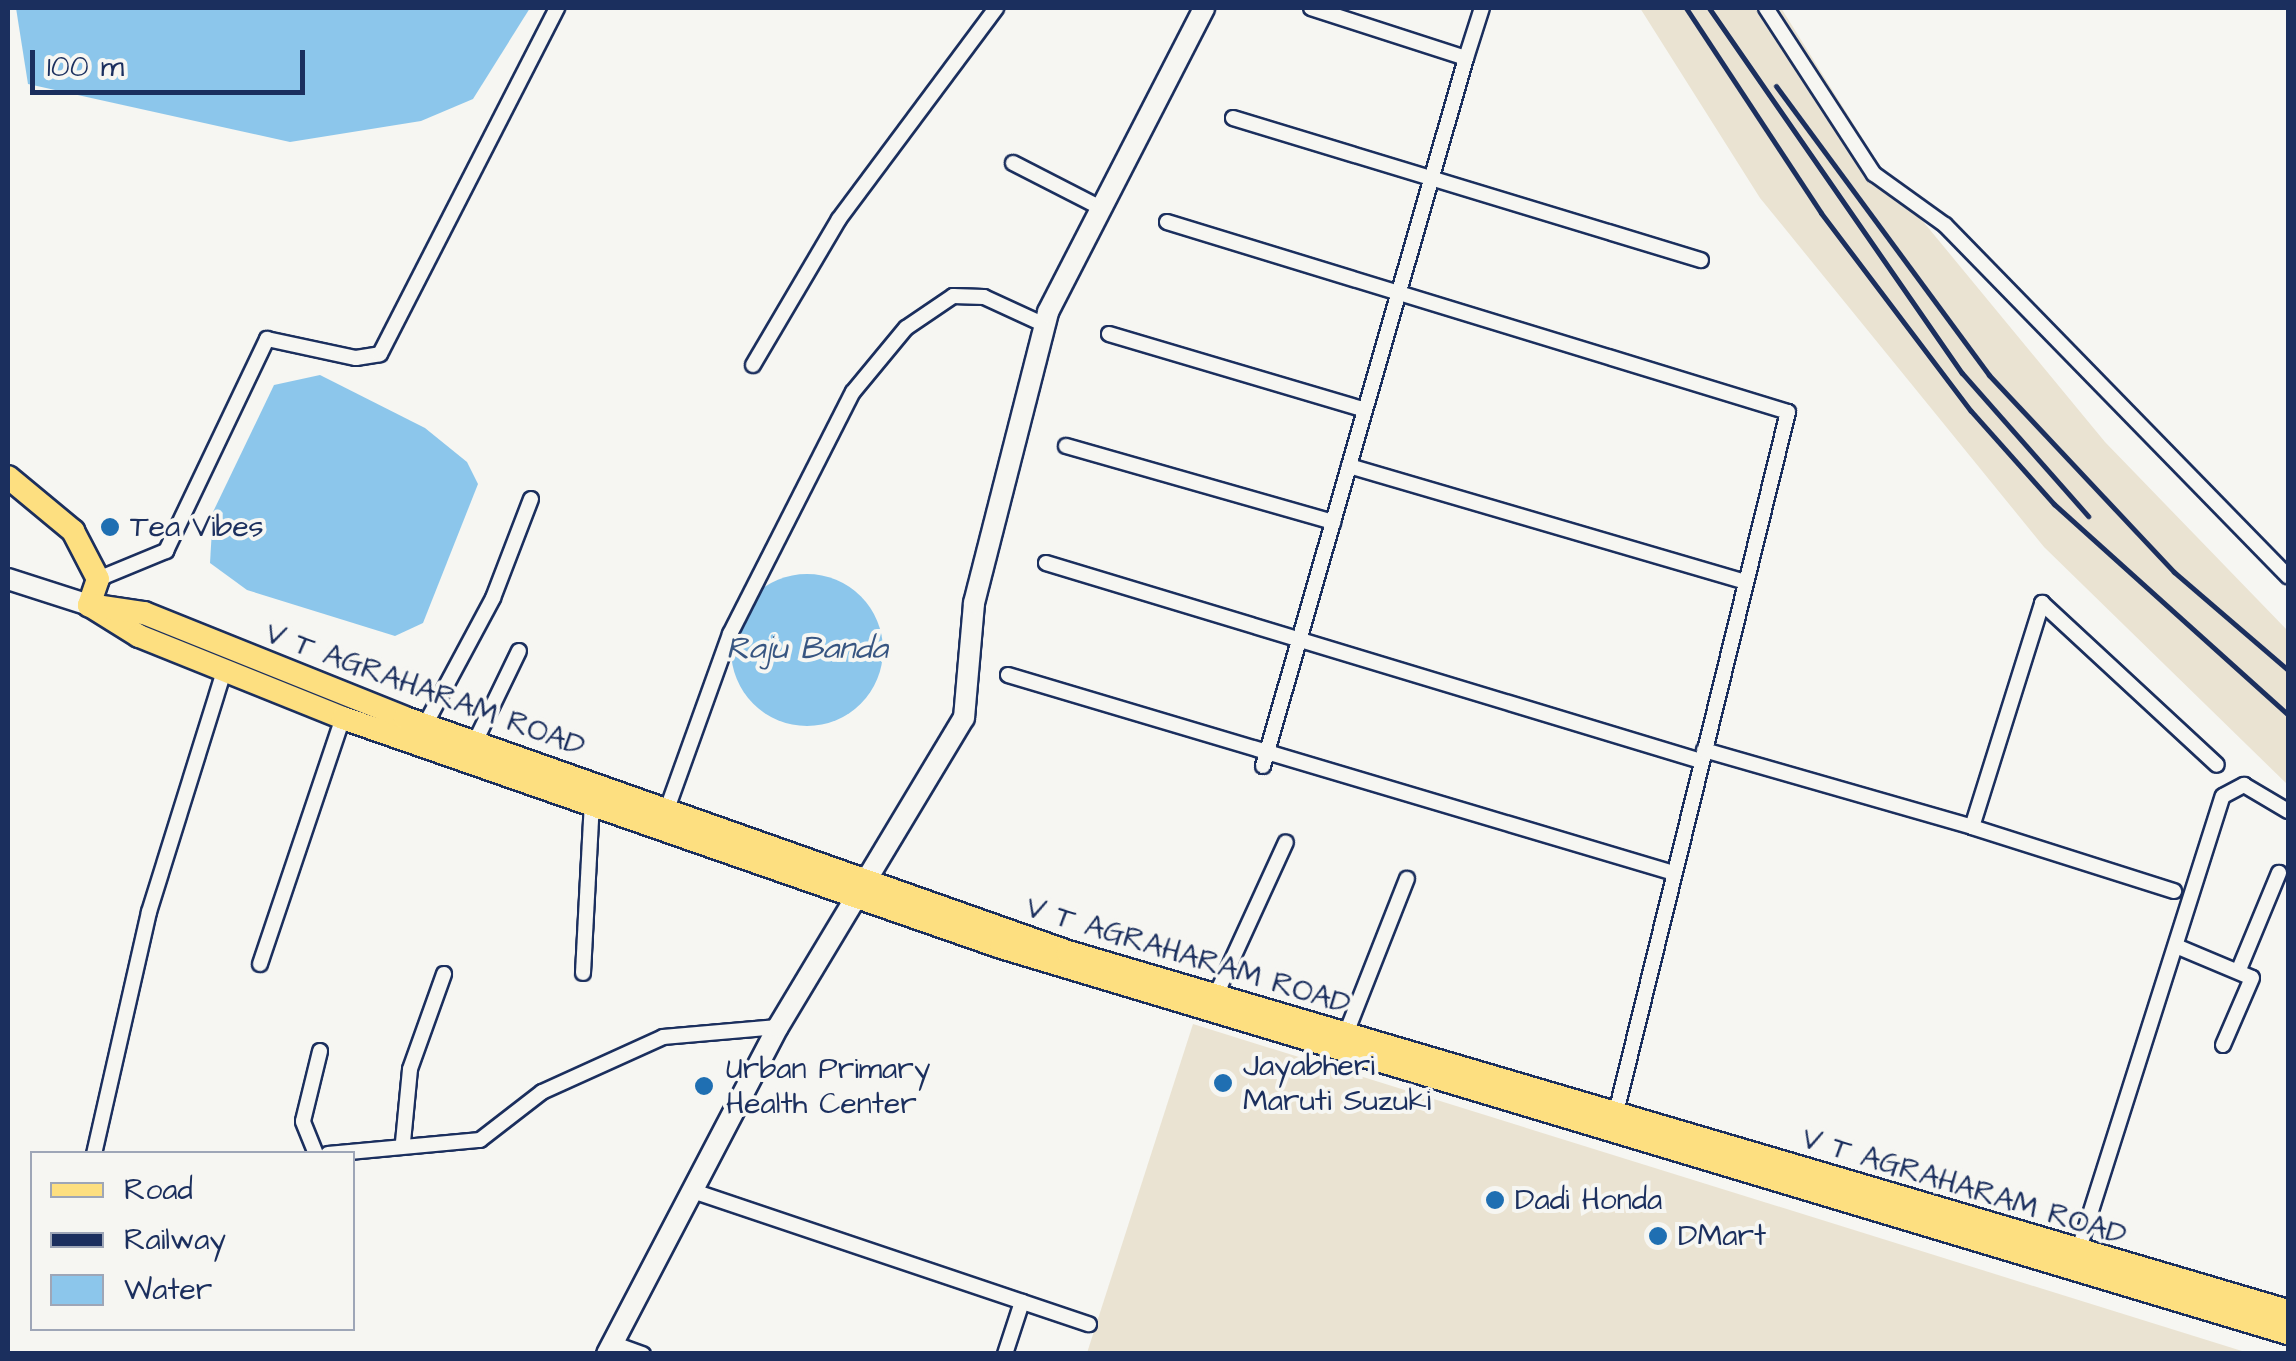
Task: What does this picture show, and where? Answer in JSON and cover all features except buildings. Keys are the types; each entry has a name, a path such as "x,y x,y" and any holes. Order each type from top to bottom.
{"main road":[{"path":"8,478 73,531 98,579 89,605 224,671 344,718 592,803 866,890"},
{"name":"V T AGRAHARAM ROAD","path":"89,605 144,613 425,725 667,809 866,890 1613,1123 2213,1302 2288,1311"},
{"name":"V T AGRAHARAM ROAD","path":"866,890 1345,1036 1613,1123 2078,1252 2288,1333"}],"street":[{"path":"98,579 166,551 267,339 356,358 380,354 557,8"},
{"path":"753,364 839,219 996,8"},
{"path":"642,1354 610,1348 778,1027 866,890 964,718 974,603 1045,325 1100,207 1204,8"},
{"path":"1311,8 1466,58"},
{"path":"1265,759 1482,8"},
{"path":"1766,8 1874,174 1944,225 2288,576"},
{"path":"1233,118 1701,260"},
{"path":"1013,162 1100,207"},
{"path":"1167,222 1400,289 1788,412 1613,1123"},
{"path":"667,809 730,634 853,392 906,328 952,296 984,298 1045,325"},
{"path":"1110,334 1365,410"},
{"path":"1066,446 1333,522"},
{"path":"1349,466 1746,582"},
{"path":"425,725 492,598 531,499"},
{"path":"1046,564 1702,756 1972,827 2174,891"},
{"path":"8,579 89,605"},
{"path":"1972,827 2042,603 2217,764"},
{"path":"475,742 519,651"},
{"path":"95,1151 149,912 224,671"},
{"path":"1008,675 1265,759 1674,873"},
{"path":"260,964 344,718"},
{"path":"2078,1252 2228,790 2244,785 2288,811"},
{"path":"582,972 592,803"},
{"path":"1214,997 1286,842"},
{"path":"2240,967 2279,873"},
{"path":"1345,1036 1406,879"},
{"path":"2176,946 2240,967 2253,984 2223,1045"},
{"path":"403,1142 410,1069 444,974"},
{"path":"347,1151 403,1142 480,1140 565,1080 682,1031 778,1027"},
{"path":"315,1151 303,1120 320,1051"},
{"path":"690,1190 1089,1324"},
{"path":"1005,1354 1022,1302"}],"shaded area":[{"path":"1640,8 1781,8 1888,179 2105,442 2288,631 2288,785 2044,547 1760,198"},
{"path":"1193,1024 2242,1351 1087,1353"}],"water":[{"path":"16,8 530,8 473,99 421,121 290,142 28,84"},
{"path":"320,375 425,428 467,462 478,484 423,623 395,636 247,590 210,563 213,512 274,385"},
{"name":"Raju Banda","path":"807,574 836,580 861,596 877,621 883,650 877,679 861,704 836,720 807,726 778,720 753,704 737,679 731,650 737,621 753,596 778,580"}],"railway":[{"path":"1686,8 1821,213 1971,411 2054,504 2288,715"},
{"path":"1709,8 1962,373 2088,516"},
{"path":"1776,86 1989,375 2174,572 2288,670"}],"place":[{"name":"Tea Vibes","path":"110,527"},
{"name":"Jayabheri Maruti Suzuki","path":"1223,1083"},
{"name":"Urban Primary Health Center","path":"704,1086"},
{"name":"Dadi Honda","path":"1495,1200"},
{"name":"DMart","path":"1658,1236"}]}
